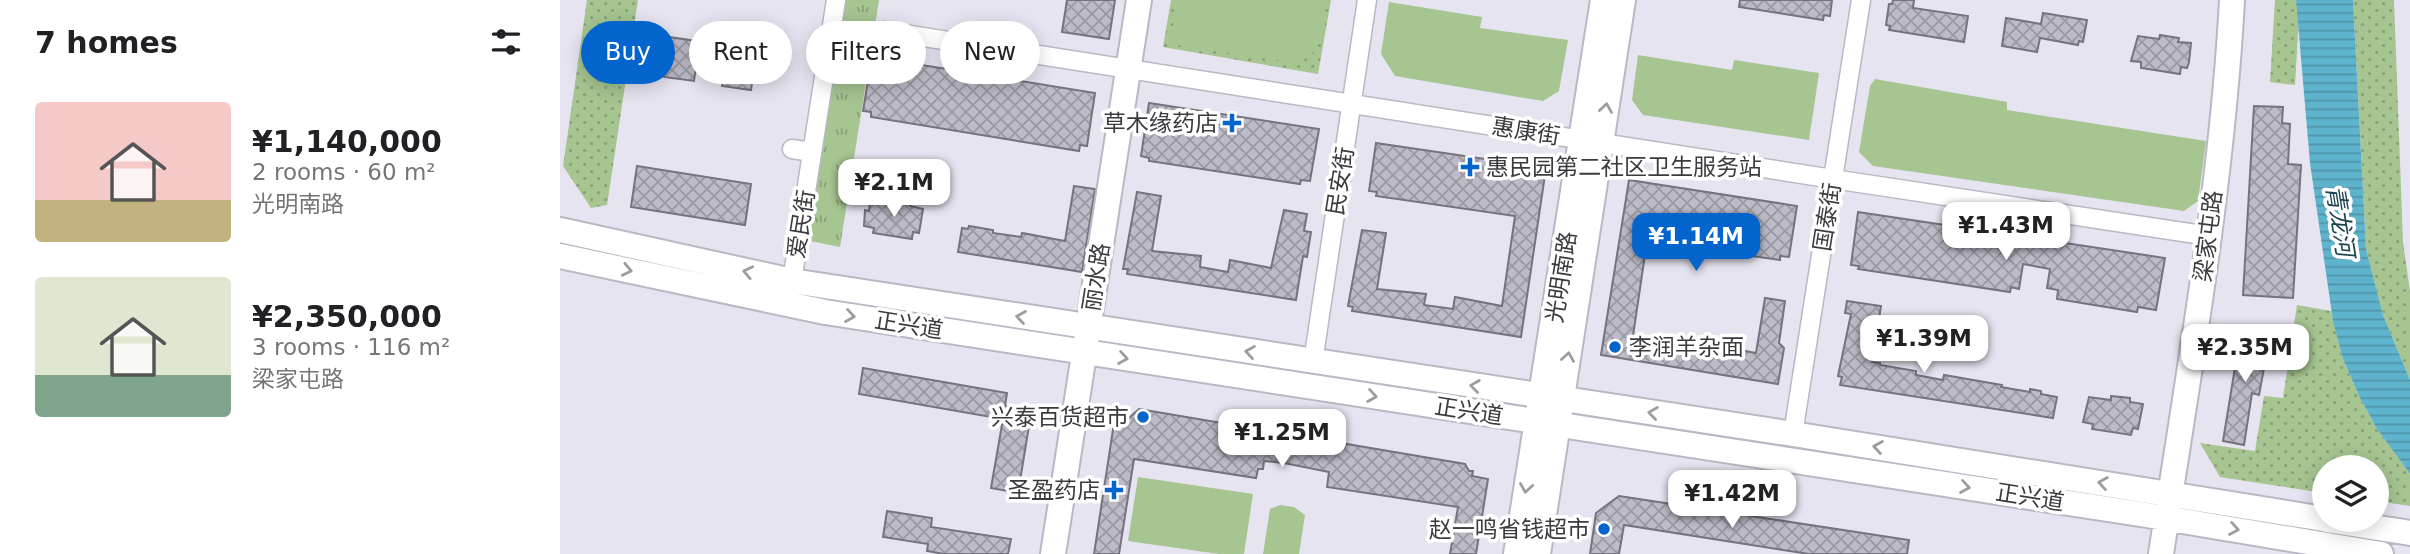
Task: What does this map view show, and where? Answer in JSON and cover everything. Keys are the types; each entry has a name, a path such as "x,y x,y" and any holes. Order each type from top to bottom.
{"main road":[{"name":"丽水路","path":"1054,554 1139,0"},
{"name":"光明南路","path":"1592,141 1604,0"},
{"name":"光明南路","path":"1516,554 1547,423 1592,141 1623,0"},
{"name":"梁家屯路","path":"2161,554 2209,236 2228,68 2232,0"},
{"name":"正兴道","path":"560,230 792,281 1086,340 1547,423 2168,506 2312,518"},
{"name":"正兴道","path":"560,256 827,312 1313,362 1793,434 2168,506 2391,543"},
{"name":"光明南路","path":"1538,554 1547,423"},
{"name":"正兴道","path":"2361,532 2391,543"}],"street":[{"name":"爱民街","path":"792,281 836,0"},
{"name":"民安街","path":"1313,362 1367,0"},
{"name":"国泰街","path":"1793,434 1861,0"},
{"name":"惠康街","path":"926,37 2209,236"},
{"path":"792,149 812,152"}],"green space":[{"path":"587,0 638,0 635,21 584,21"},
{"path":"843,0 879,0 876,21 840,21"},
{"path":"1171,0 1331,0 1318,74 1163,47"},
{"path":"1178,0 1327,0 1321,38 1313,53 1296,63 1170,44"},
{"path":"2275,0 2300,0 2295,85 2270,82"},
{"path":"2353,0 2394,0 2403,242 2410,291 2410,380 2383,315 2366,249"},
{"path":"1389,2 1482,17 1480,28 1568,40 1559,91 1543,101 1395,76 1381,54"},
{"path":"581,42 581,84 625,84 607,205 591,208 563,166"},
{"path":"1638,55 1732,70 1734,60 1819,73 1809,140 1643,115 1632,100"},
{"path":"1875,79 2007,102 2007,110 2206,141 2198,201 2184,211 1873,166 1859,152 1870,86"},
{"path":"830,84 866,84 840,247 810,241 810,209"},
{"path":"2297,305 2331,311 2343,359 2360,398 2377,429 2410,474 2410,506 2389,503 2389,455 2312,455 2312,491 2220,477 2200,443 2255,451 2264,396 2283,398"},
{"path":"1138,477 1253,494 1244,554 1219,554 1128,541"},
{"path":"1280,505 1294,507 1305,515 1299,554 1263,554 1270,509"}],"water":[{"name":"青龙河","path":"2296,0 2353,0 2366,249 2383,315 2410,380 2410,474 2377,429 2360,398 2343,359 2333,321 2310,163"}],"building":[{"path":"1067,0 1115,0 1109,39 1062,32"},
{"path":"1740,0 1832,0 1830,16 1824,15 1823,20 1739,7"},
{"path":"1893,0 1914,0 1913,8 1968,16 1964,42 1889,30 1890,26 1886,25 1889,4 1892,4"},
{"path":"2043,13 2087,20 2083,42 2079,41 2078,45 2040,38 2037,52 2002,46 2006,18 2041,24"},
{"path":"2160,35 2179,38 2178,42 2191,43 2187,68 2181,67 2180,74 2141,68 2141,62 2131,61 2138,36 2159,39"},
{"path":"675,38 689,40 689,80 675,78"},
{"path":"926,66 940,68 940,84 1039,84 1095,93 1087,146 1080,145 1079,151 871,117 871,112 863,111 868,84 926,84"},
{"path":"722,84 752,84 751,90"},
{"path":"1149,103 1319,129 1310,181 1301,180 1300,184 1149,161 1149,158 1141,156"},
{"path":"2254,106 2283,107 2282,123 2290,124 2288,164 2301,165 2293,298 2243,295"},
{"path":"1376,143 1546,168 1521,337 1352,311 1353,307 1348,306 1362,230 1386,233 1377,289 1426,294 1424,305 1453,309 1455,297 1502,306 1515,216 1376,196 1377,192 1369,191"},
{"path":"637,166 751,184 745,225 631,207"},
{"path":"1629,180 1797,206 1789,257 1780,256 1780,260 1647,241 1633,336 1673,339 1684,341 1684,344 1712,349 1713,345 1756,353 1765,298 1785,301 1779,343 1784,348 1778,384 1601,355"},
{"path":"1074,186 1095,189 1082,272 958,252 962,228 968,229 969,226 993,230 993,233 1021,237 1022,233 1065,241"},
{"path":"1137,192 1161,196 1152,251 1201,256 1200,267 1228,272 1230,260 1271,268 1284,210 1307,214 1304,231 1311,232 1307,257 1303,256 1296,300 1127,274 1128,269 1123,269"},
{"path":"892,200 911,203 910,206 923,209 919,233 913,232 912,239 873,233 874,228 864,226 865,210 869,211 870,201 891,205"},
{"path":"1858,212 2165,258 2156,310 2138,307 2137,312 2057,299 2058,290 2047,288 2050,269 2023,264 2019,289 2011,287 2010,292 1858,269 1859,266 1851,265"},
{"path":"1847,301 1881,306 1872,362 1943,380 1944,375 2030,392 2030,389 2041,391 2041,394 2057,397 2053,418 1840,385 1842,377 1838,376 1851,314 1845,313"},
{"path":"2241,331 2270,336 2259,395 2252,393 2244,445 2223,441"},
{"path":"863,368 1007,393 1005,406 1016,408 1029,426 1018,493 991,488 1003,419 859,394"},
{"path":"2111,396 2130,398 2130,402 2143,404 2138,429 2133,428 2131,435 2092,429 2093,424 2083,422 2089,397 2111,400"},
{"path":"1139,409 1465,464 1469,471 1473,471 1472,476 1488,479 1476,554 1450,554 1458,507 1327,487 1329,472 1284,463 1264,461 1263,469 1258,469 1256,478 1134,459 1119,554 1094,554 1114,423 1123,425 1124,417 1129,418"},
{"path":"1619,496 1909,540 1907,554 1809,554 1624,525 1619,554 1590,554 1596,513"},
{"path":"887,511 932,518 931,527 1011,539 1008,554 944,554 927,551 928,544 883,537"}],"place":[{"name":"草木缘药店","path":"1232,123"},
{"name":"惠民园第二社区卫生服务站","path":"1470,167"},
{"name":"李润羊杂面","path":"1615,347"},
{"name":"兴泰百货超市","path":"1143,417"},
{"name":"圣盈药店","path":"1114,490"},
{"name":"赵一鸣省钱超市","path":"1604,529"}]}
